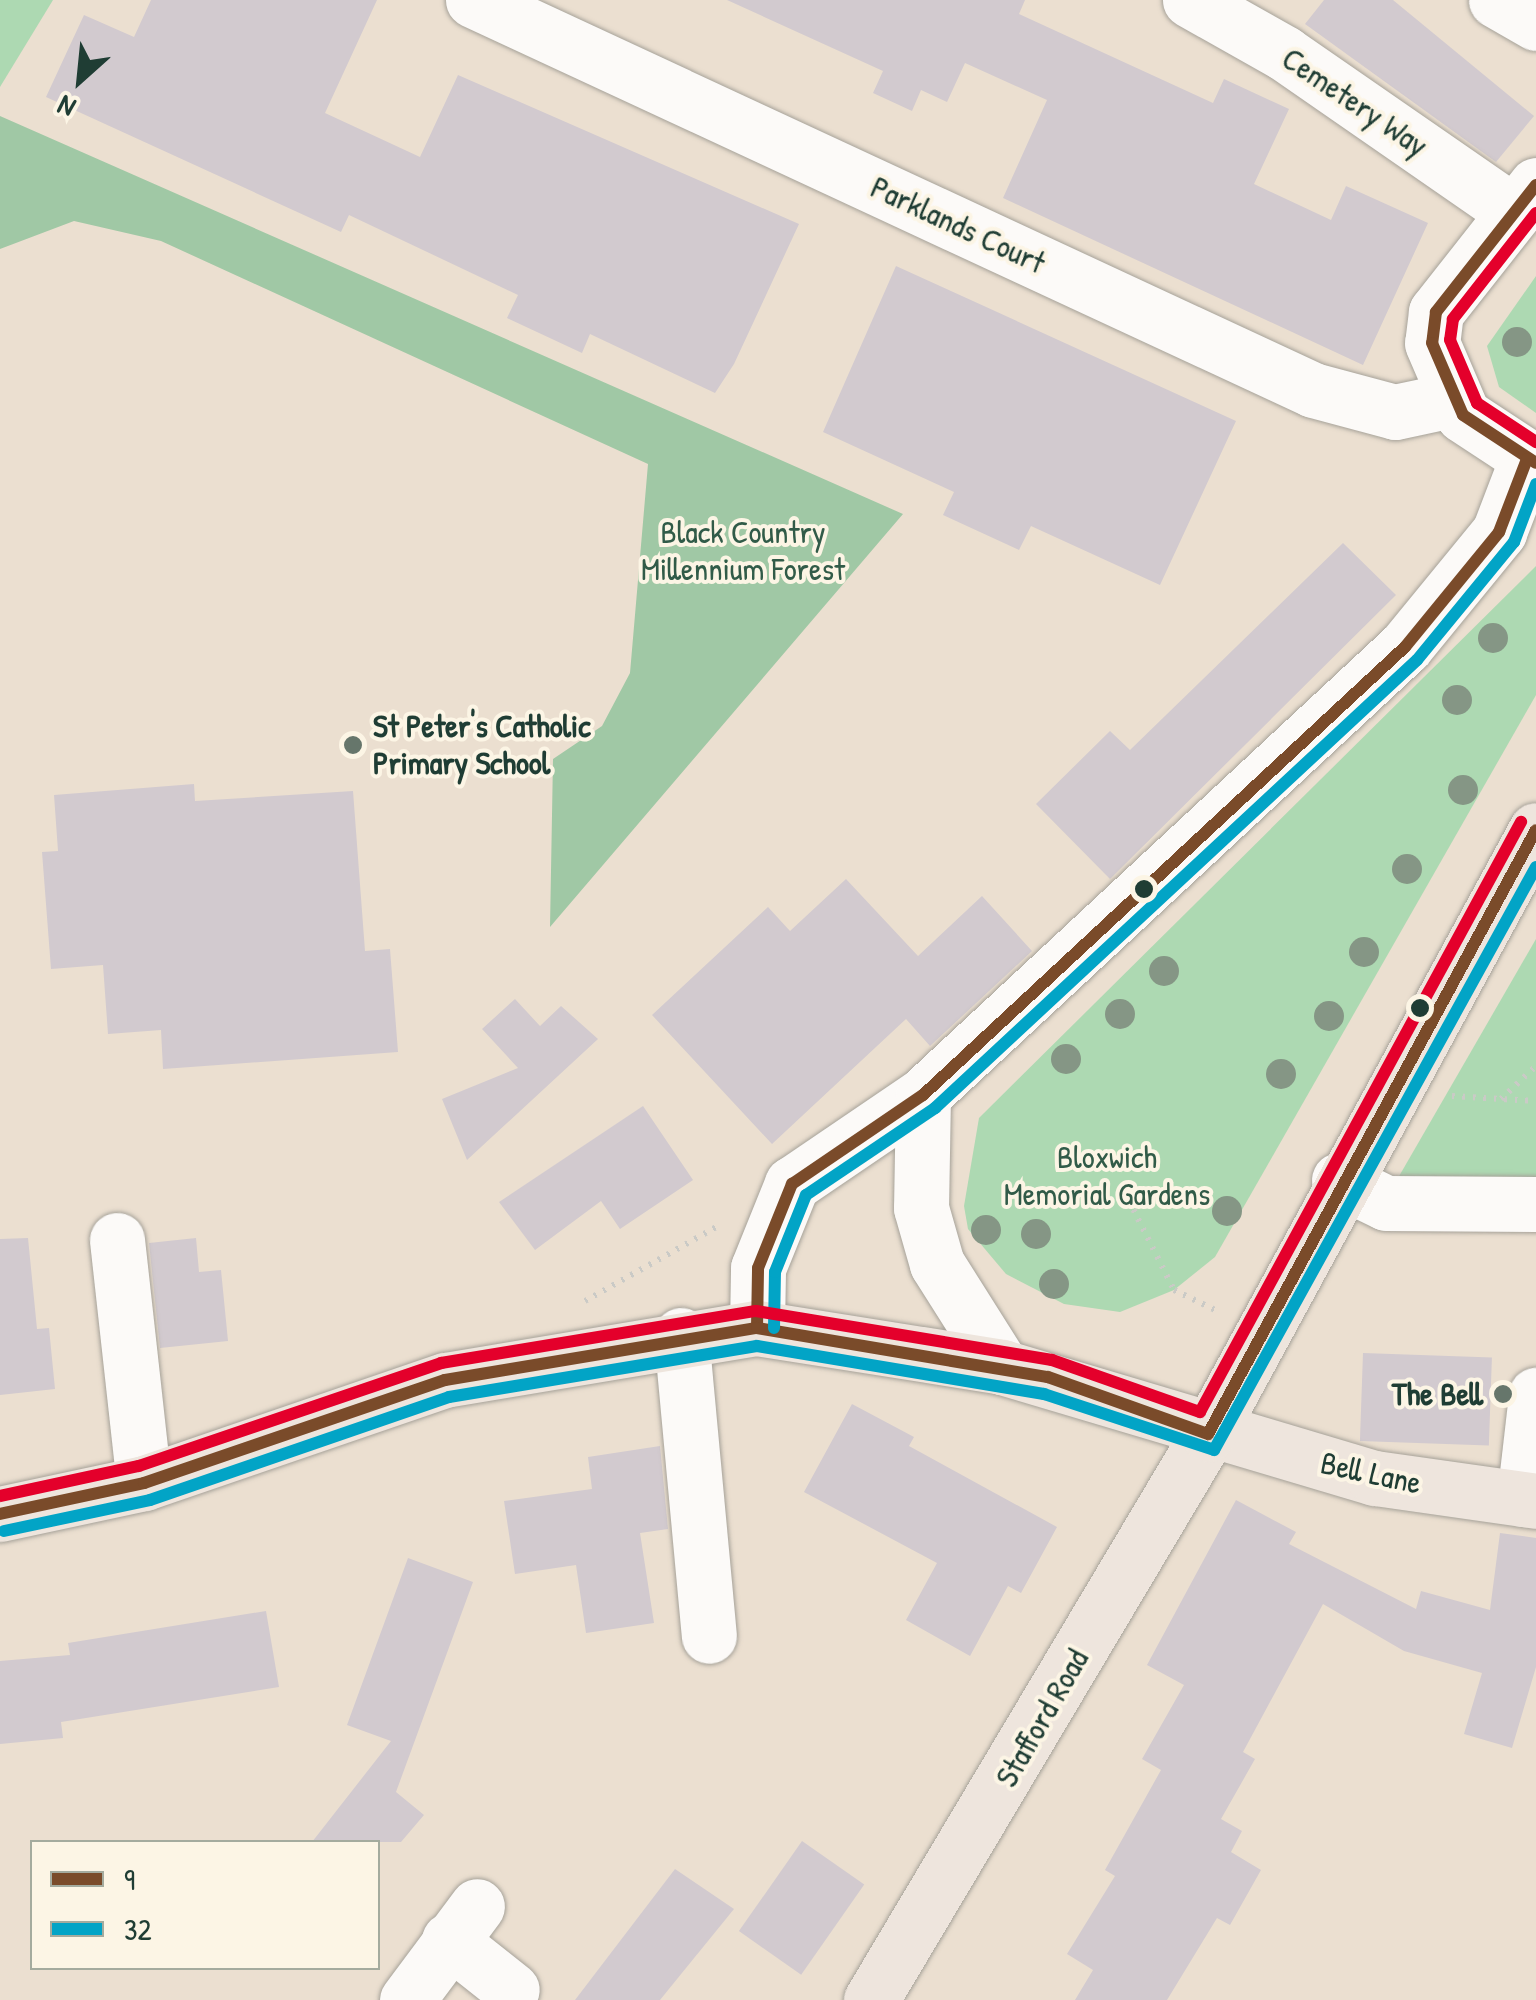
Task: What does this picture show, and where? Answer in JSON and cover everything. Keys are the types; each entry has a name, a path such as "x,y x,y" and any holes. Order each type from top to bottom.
{"main road":[{"name":"Stafford Road","path":"871,2000 1208,1434 1339,1180 1536,830"},
{"name":"Bell Lane","path":"0,1514 144,1483 409,1390 680,1335 757,1328 1002,1367 1208,1434 1376,1478 1530,1500"}],"street":[{"name":"Parklands Court","path":"473,0 1313,390 1394,412 1451,400"},
{"name":"Cemetery Way","path":"1190,0 1525,199"},
{"path":"1496,0 1536,22"},
{"path":"757,1328 758,1268 792,1184 924,1095 1405,647 1499,532 1531,461 1451,400 1434,361 1436,312 1525,199"},
{"path":"924,1095 920,1190 936,1264 1002,1367"},
{"path":"1339,1180 1386,1203 1536,1204"},
{"path":"117,1240 144,1483"},
{"path":"680,1335 709,1636"},
{"path":"1530,1500 1536,1394"},
{"path":"407,2000 464,1923 512,1990"}],"path":[{"path":"1500,1100 1536,1066"},
{"path":"1390,1092 1536,1101"},
{"path":"1124,1191 1174,1290 1260,1332"},
{"path":"566,1312 722,1224"}],"green space":[{"path":"0,0 53,0 0,87"},
{"name":"Black Country Millennium Forest","path":"0,116 903,514 550,927 553,759 602,726 630,673 648,464 161,241 74,221 0,249"},
{"path":"1536,276 1536,413 1499,387 1487,346"},
{"name":"Bloxwich Memorial Gardens","path":"1536,566 1536,695 1215,1257 1174,1290 1120,1312 1064,1304 1006,1274 968,1229 964,1206 979,1118"},
{"path":"1536,939 1536,1179 1398,1178"}],"building":[{"path":"151,0 377,0 325,113 420,157 458,75 799,224 734,364 715,393 590,334 582,353 507,318 518,295 349,215 341,232 46,97 84,15 134,37"},
{"path":"727,0 1025,0 1019,14 1213,103 1224,79 1289,109 1254,184 1331,220 1346,186 1428,223 1363,365 1003,198 1047,100 965,63 947,102 921,90 912,111 873,93 883,71"},
{"path":"1324,0 1393,0 1534,116 1496,162 1305,24"},
{"path":"896,266 1236,421 1160,585 1031,526 1019,550 943,515 954,492 823,432"},
{"path":"1343,543 1396,595 1110,879 1036,804 1110,731 1130,750"},
{"path":"194,784 195,801 353,791 365,951 390,949 398,1052 163,1069 161,1030 108,1034 103,965 51,969 42,852 58,851 54,795"},
{"path":"846,879 918,956 982,896 1032,951 930,1046 906,1019 772,1144 652,1015 768,907 790,931"},
{"path":"515,999 540,1026 561,1006 598,1039 467,1160 442,1099 518,1068 482,1029"},
{"path":"643,1106 693,1180 620,1229 601,1201 535,1250 499,1202"},
{"path":"28,1238 37,1329 49,1328 55,1389 0,1395 0,1239"},
{"path":"196,1238 199,1272 221,1270 228,1341 160,1348 149,1243"},
{"path":"1363,1353 1492,1358 1489,1445 1360,1441"},
{"path":"852,1404 914,1437 909,1446 1057,1527 1021,1593 1008,1586 970,1656 906,1620 937,1563 804,1492"},
{"path":"660,1446 668,1529 640,1533 654,1623 586,1633 576,1565 515,1574 504,1501 592,1489 588,1457"},
{"path":"1236,1500 1296,1532 1289,1544 1416,1609 1421,1591 1490,1610 1500,1533 1536,1538 1536,1667 1512,1748 1464,1734 1482,1673 1404,1651 1323,1604 1243,1752 1255,1759 1221,1819 1242,1831 1231,1852 1261,1870 1230,1925 1217,1918 1167,2000 1075,2000 1093,1970 1067,1954 1115,1876 1105,1870 1161,1770 1142,1759 1184,1685 1147,1665"},
{"path":"408,1558 473,1582 396,1792 424,1815 401,1842 314,1840 391,1741 347,1725"},
{"path":"266,1611 279,1687 61,1722 63,1738 0,1744 0,1661 70,1655 68,1643"},
{"path":"802,1841 864,1885 801,1975 739,1931"},
{"path":"675,1869 734,1909 660,2000 575,2000"}],"transit line":[{"name":"9","path":"1536,185 1436,312 1432,343 1463,415 1536,463"},
{"path":"1536,213 1453,319 1450,340 1477,403 1536,442"},
{"name":"9","path":"757,1328 758,1268 792,1184 923,1095 1405,647 1499,532 1527,459"},
{"name":"32","path":"774,1328 775,1272 806,1195 935,1108 1417,660 1514,542 1536,484"},
{"path":"0,1496 139,1466 441,1363 756,1311 1052,1360 1200,1412 1521,822"},
{"name":"9","path":"0,1514 144,1483 445,1380 757,1328 1048,1377 1208,1434 1536,830"},
{"name":"32","path":"4,1531 150,1500 449,1397 757,1346 1044,1394 1214,1450 1536,867"}],"place":[{"name":"St Peter's Catholic Primary School","path":"353,745"},
{"name":"The Bell","path":"1503,1394"}]}
